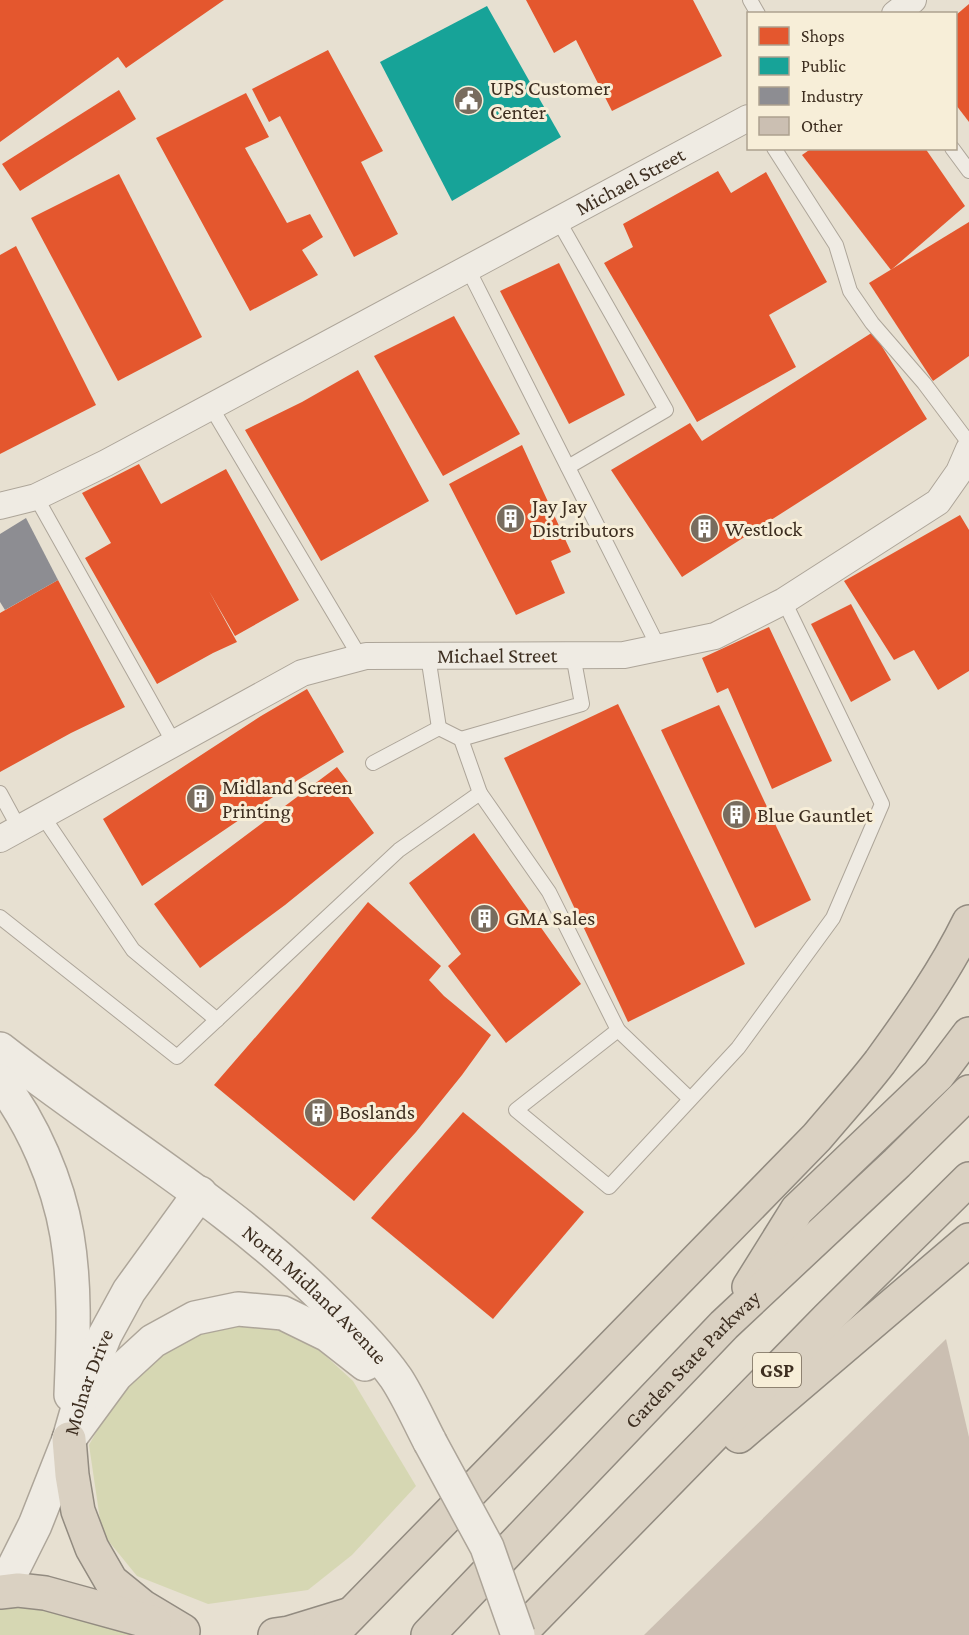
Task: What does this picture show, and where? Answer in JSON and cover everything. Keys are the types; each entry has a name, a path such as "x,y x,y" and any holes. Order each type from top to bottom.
{"highway":[{"path":"275,1635 341,1624 585,1376 817,1137 879,1064 922,1002 969,922"},
{"path":"724,1325 796,1210 938,1075 969,1034"},
{"name":"Garden State Parkway","path":"428,1635 724,1325 897,1163 969,1092"},
{"name":"GSP","path":"518,1635 828,1318 969,1179"},
{"path":"589,1563 969,1240"},
{"path":"69,1439 78,1511 92,1548 111,1581 143,1607 194,1633"},
{"path":"0,1592 18,1590 45,1593 194,1633"}],"street":[{"path":"898,12 913,0"},
{"name":"Michael Street","path":"0,506 36,496 106,463 747,119"},
{"name":"Michael Street","path":"10,833 302,673 366,656 624,655 716,636 784,601 938,502 959,472 969,449"},
{"name":"North Midland Avenue","path":"0,1048 39,1079 240,1224 297,1271 349,1323 397,1379 487,1547 518,1635"},
{"path":"0,1081 34,1135 56,1190 67,1235 72,1290 73,1347 69,1439"},
{"name":"Molnar Drive","path":"0,1582 14,1567 35,1525 69,1439 84,1387 105,1335 129,1291 200,1193"},
{"path":"69,1439 116,1375 153,1341 195,1318 238,1309 284,1313 328,1335 373,1370 430,1442"}],"lane":[{"path":"775,150 837,245 850,291 872,323 924,383 969,444"},
{"path":"953,150 969,171"},
{"path":"558,220 666,410 568,467"},
{"path":"468,269 659,648"},
{"path":"211,407 360,657"},
{"path":"36,496 174,743"},
{"path":"618,1030 516,1110 609,1187 738,1048 833,918 882,804 784,601"},
{"path":"461,740 582,704 573,655"},
{"path":"428,656 439,728"},
{"path":"439,728 461,740 480,793 549,892 618,1030 690,1099"},
{"path":"373,763 439,728"},
{"path":"0,793 10,833"},
{"path":"0,917 177,1057 399,850 480,793"},
{"path":"42,815 133,950 217,1020"}],"green space":[{"path":"215,1323 292,1325 353,1381 416,1486 352,1555 308,1590 208,1604 137,1576 102,1533 89,1445 127,1377"},
{"path":"36,1598 155,1635 0,1635 0,1610"}],"building: Shops":[{"path":"0,0 224,0 126,68 118,57 0,142"},
{"path":"526,0 693,0 722,56 612,111 576,40 554,53"},
{"path":"969,4 969,122 957,106 957,14"},
{"path":"328,50 383,151 361,162 398,234 354,257 280,116 269,122 252,89"},
{"path":"119,90 136,119 20,191 2,164"},
{"path":"246,93 269,137 245,148 287,223 310,214 323,237 302,250 318,275 250,311 156,138"},
{"path":"809,150 926,150 965,206 891,270 802,155"},
{"path":"718,171 731,193 766,172 827,282 769,315 796,367 697,422 604,263 633,247 623,224"},
{"path":"119,174 202,337 118,381 31,218"},
{"path":"969,222 969,356 933,381 869,283"},
{"path":"16,246 96,405 0,454 0,255"},
{"path":"559,263 625,395 569,424 500,291"},
{"path":"454,316 520,434 443,476 374,356"},
{"name":"Westlock","path":"873,332 927,419 682,577 611,470 690,423 702,441"},
{"path":"358,370 429,501 321,561 245,430 302,402"},
{"name":"Jay Jay Distributors","path":"522,445 571,552 551,561 565,593 516,615 449,484"},
{"path":"139,464 161,504 226,469 299,600 235,636 209,591 237,642 157,684 85,558 111,543 82,493"},
{"path":"960,515 969,530 969,671 938,690 914,650 894,660 844,581"},
{"path":"58,580 125,707 71,733 0,772 0,613"},
{"path":"851,604 891,680 851,702 811,624"},
{"path":"769,627 832,761 772,789 728,688 717,693 702,658"},
{"name":"Midland Screen Printing","path":"307,689 344,752 298,780 142,886 103,819 261,716"},
{"path":"618,704 745,964 628,1022 504,758"},
{"name":"Blue Gauntlet","path":"719,705 811,900 755,928 661,730"},
{"path":"337,767 351,786 344,791 374,833 285,905 200,968 154,904"},
{"name":"GMA Sales","path":"474,833 581,984 506,1043 448,966 461,954 409,883"},
{"path":"368,902 441,966 429,980 444,996 491,1035 416,1132 354,1201 214,1085 299,987"},
{"path":"463,1112 584,1212 493,1319 371,1218"}],"building: Public":[{"name":"UPS Customer Center","path":"487,6 561,137 452,201 380,62"}],"building: Industry":[{"path":"26,518 58,580 5,610 0,602 0,534"}],"building: Other":[{"path":"946,1339 969,1437 969,1635 644,1635"}],"place":[{"name":"UPS Customer Center","path":"469,100"},
{"name":"Jay Jay Distributors","path":"511,518"},
{"name":"Westlock","path":"704,529"},
{"name":"Midland Screen Printing","path":"201,799"},
{"name":"Blue Gauntlet","path":"736,815"},
{"name":"GMA Sales","path":"485,918"},
{"name":"Boslands","path":"318,1112"}]}
